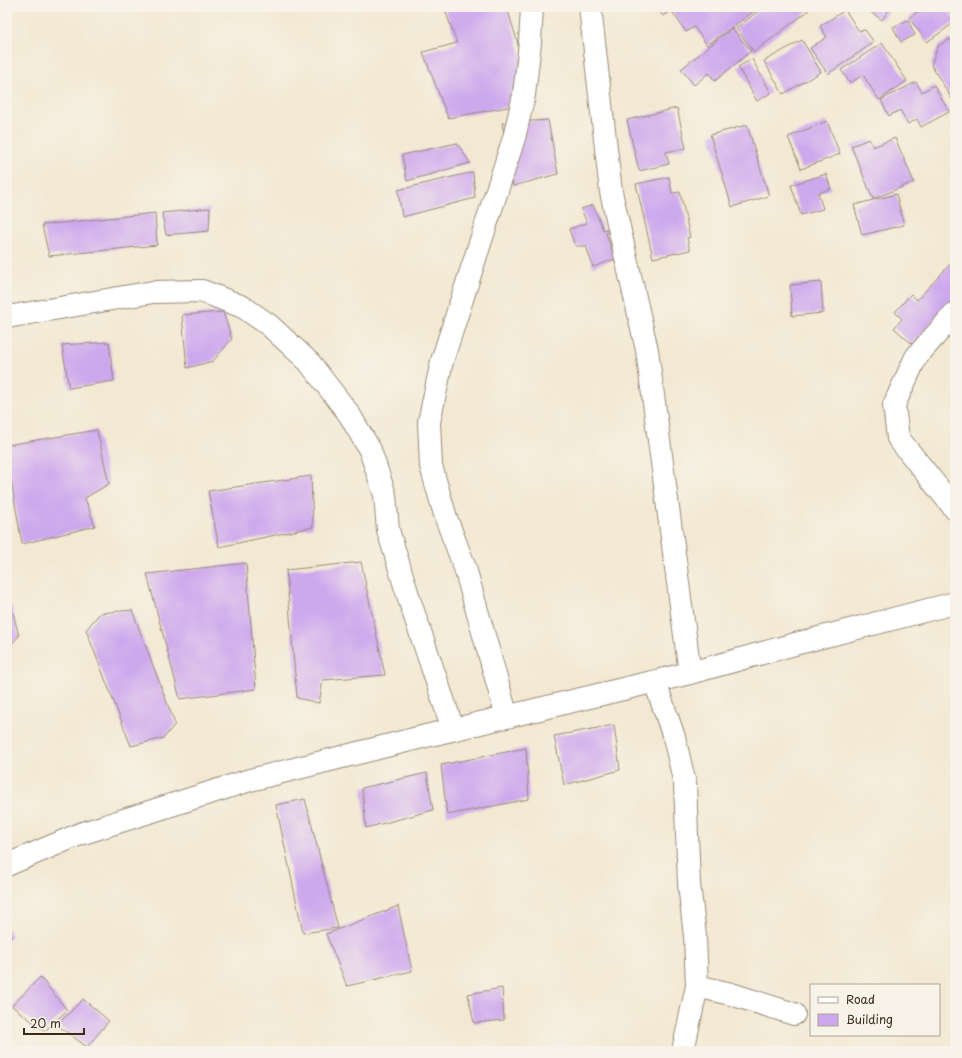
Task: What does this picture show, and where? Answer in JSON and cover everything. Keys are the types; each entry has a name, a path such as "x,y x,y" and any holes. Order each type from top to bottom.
{"street":[{"path":"507,717 465,568 446,518 431,466 430,422 442,361 514,138 524,87 530,43 532,7"},
{"path":"590,7 611,192 647,350 690,673"},
{"path":"7,317 153,292 202,291 243,307 269,325 309,362 349,414 370,450 385,495 388,530 401,574 453,730"},
{"path":"955,313 916,357 894,405 898,438 955,509"},
{"path":"7,865 80,834 250,780 656,682 795,644 955,603"},
{"path":"656,682 674,737 685,784 689,884 695,936 696,986 683,1051"},
{"path":"696,986 731,994 794,1014"}],"building":[{"path":"444,7 507,7 535,102 448,118 423,52 457,43"},
{"path":"656,7 760,7 707,45 694,27 686,32 671,10 663,16"},
{"path":"764,7 805,7 808,11 754,52 736,28"},
{"path":"871,7 885,7 889,10 882,20 869,11"},
{"path":"924,7 946,7 955,20 955,22 927,42 909,18"},
{"path":"845,10 859,31 865,30 874,42 828,74 810,48 827,37 820,26"},
{"path":"908,20 915,35 901,42 893,27"},
{"path":"732,28 751,51 715,81 709,73 694,85 681,69"},
{"path":"950,39 955,47 955,104 931,65 938,46"},
{"path":"802,40 821,72 783,94 764,61"},
{"path":"882,43 907,81 879,100 863,75 850,83 841,70"},
{"path":"752,59 771,93 757,101 738,67"},
{"path":"916,82 922,92 934,85 949,112 921,127 917,119 908,124 900,110 889,116 881,100"},
{"path":"677,108 686,148 666,152 669,164 639,171 627,120"},
{"path":"548,120 558,174 513,186 502,123"},
{"path":"827,121 840,154 801,169 788,137"},
{"path":"747,125 769,196 732,207 710,135"},
{"path":"895,138 914,182 873,199 851,146 869,139 873,147"},
{"path":"457,143 470,163 407,181 402,155"},
{"path":"473,172 475,198 402,217 398,190"},
{"path":"826,174 831,189 818,193 823,209 801,215 791,185"},
{"path":"669,177 672,193 680,192 690,237 687,238 690,250 653,258 636,184"},
{"path":"896,194 904,225 862,235 854,205"},
{"path":"593,205 603,230 609,228 610,231 606,233 615,259 593,267 586,246 575,246 569,229 587,223 581,209"},
{"path":"210,208 209,231 166,235 162,213"},
{"path":"155,213 157,245 49,256 42,225"},
{"path":"954,260 955,297 912,344 894,328 902,319 895,312 911,294 917,300"},
{"path":"821,282 823,313 792,316 790,285"},
{"path":"223,312 232,339 213,361 187,368 182,315"},
{"path":"109,342 114,381 69,388 62,345"},
{"path":"97,430 109,484 85,498 95,526 22,544 7,457 7,445"},
{"path":"311,476 313,527 219,547 208,491"},
{"path":"361,562 385,675 323,680 319,703 297,698 286,570"},
{"path":"246,563 256,689 180,699 147,574"},
{"path":"7,605 11,605 19,636 7,649"},
{"path":"132,610 175,724 164,738 131,746 86,630 100,613"},
{"path":"614,725 620,770 564,785 554,736"},
{"path":"526,748 529,799 447,815 441,765"},
{"path":"427,773 433,810 366,828 362,788"},
{"path":"305,799 338,928 303,933 276,805"},
{"path":"398,906 412,971 347,986 326,934"},
{"path":"7,928 12,936 7,939"},
{"path":"40,977 67,1010 45,1031 12,1006"},
{"path":"502,988 504,1020 474,1023 468,994"},
{"path":"83,999 109,1021 87,1047 57,1025"}]}
